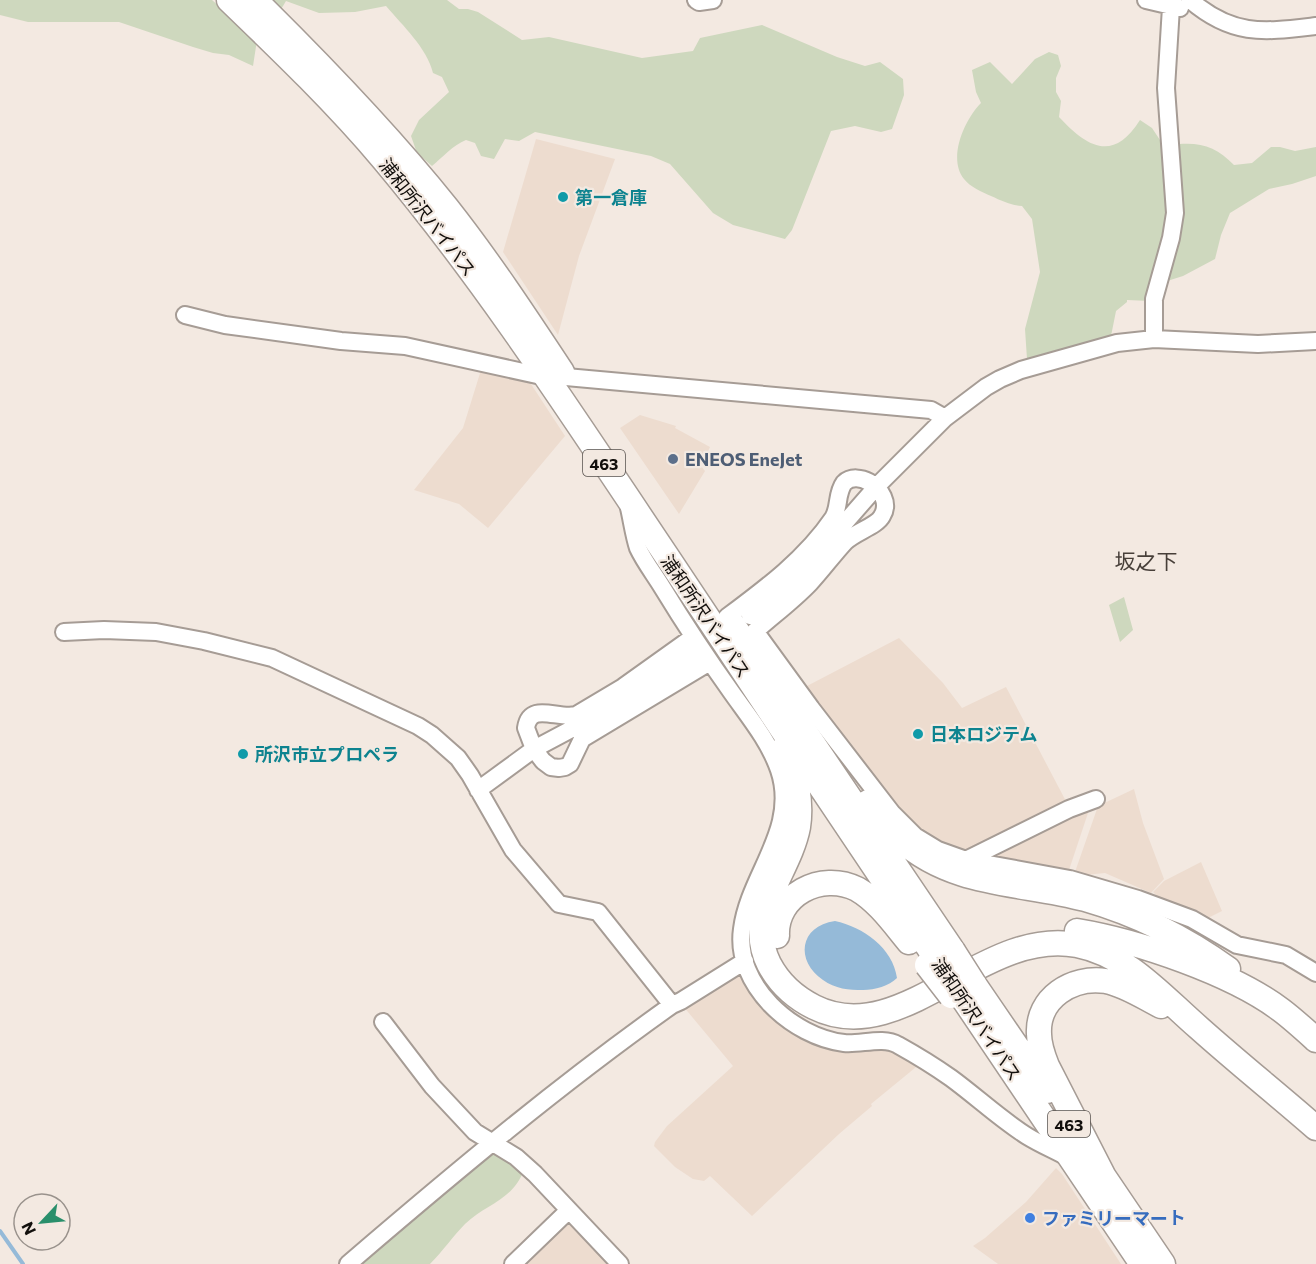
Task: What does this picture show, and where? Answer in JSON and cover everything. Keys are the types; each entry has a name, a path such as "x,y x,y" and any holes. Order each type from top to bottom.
{"highway":[{"name":"浦和所沢バイパス","path":"229,0 319,87 382,158 556,377 745,631 939,959"},
{"name":"浦和所沢バイパス","path":"255,0 332,76 447,208 508,290 556,377 627,496 682,579 939,959 1106,1179 1145,1263"},
{"path":"682,579 780,740 793,770 799,800 797,829 789,857 764,912 761,938 768,963 795,996 818,1009 831,1013 872,1015 918,999 999,956 1030,945 1063,943 1093,949 1124,964 1157,988 1197,1027 1316,1128"},
{"path":"745,631 887,825 915,851 961,874 1084,899 1150,922 1197,947 1281,1009 1316,1040"},
{"path":"939,959 867,896 845,885 822,884 800,891 791,898 778,919 777,942 787,966 809,988 838,1001 867,1002 882,999 910,988 1005,939 1053,929 1072,930 1118,940 1183,961 1240,985 1281,1009"},
{"path":"1106,1179 1057,1087 1040,1047 1040,1022 1048,1001 1062,990 1078,982 1104,981 1131,989 1197,1027"},
{"name":"浦和所沢バイパス","path":"961,990 1021,1083 1145,1263"}],"street":[{"path":"696,0 699,2 713,0"},
{"path":"1146,0 1171,7 1195,4 1232,26 1256,31 1316,26"},
{"path":"1154,339 1154,299 1171,238 1175,213 1166,88 1171,7"},
{"path":"184,315 225,325 405,346 556,377 931,410 945,418"},
{"path":"745,631 800,575 877,486 945,418 986,387 1011,374 1117,343 1154,339 1258,345 1316,341"},
{"path":"858,478 877,486 885,505 881,518 846,541 791,602 745,631 767,587 803,554 836,513 838,499 845,483 858,478"},
{"path":"627,496 639,548 700,650 771,752 779,771 783,790 782,824 746,912 741,931 745,961 762,996 774,1009 802,1030 816,1036 846,1044 894,1042 952,1079 1029,1137 1074,1160"},
{"path":"64,632 104,630 156,633 204,641 272,658 418,726 458,758 513,850 551,896 559,904 598,912 672,1005"},
{"path":"745,631 811,708 892,813 915,836 938,850 966,860 1070,879 1138,899 1192,919 1237,945 1286,955 1316,973"},
{"path":"700,650 582,739 570,764 565,767 551,767 534,749 526,728 531,716 536,712 568,717 576,715 623,687 700,650"},
{"path":"478,790 534,749 613,707 700,650"},
{"path":"966,860 1069,809 1096,799"},
{"path":"348,1264 491,1143 618,1043 672,1005 745,961"},
{"path":"383,1022 432,1086 475,1132 516,1157 529,1168 620,1264"},
{"path":"513,1264 569,1210"}],"shaded area":[{"path":"536,139 615,159 579,256 558,335 503,252"},
{"path":"481,370 529,381 565,436 488,528 459,504 414,490 463,428"},
{"name":"ENEOS EneJet","path":"640,415 676,426 675,428 710,447 701,466 705,471 679,514 620,428"},
{"path":"899,638 943,683 962,708 1006,687 1069,807 970,855 952,850 919,831 889,801 807,686"},
{"path":"1134,789 1143,823 1164,879 1151,893 1105,873 1085,875 1075,872 1098,806"},
{"path":"1090,807 1069,870 999,861 995,851"},
{"path":"1201,862 1222,911 1206,919 1153,892 1164,881"},
{"path":"742,968 810,1039 841,1051 884,1046 921,1063 871,1104 872,1106 752,1216 710,1176 704,1181 693,1179 675,1167 654,1146 667,1126 733,1066 683,1006"},
{"path":"1056,1168 1121,1264 998,1264 973,1246 1026,1202"},
{"path":"570,1218 615,1264 520,1264"}],"green space":[{"path":"0,0 212,0 257,40 253,66 229,55 193,47 119,22 28,22 0,15"},
{"path":"258,0 447,0 459,9 478,12 522,40 549,37 642,58 693,51 700,38 762,25 837,57 865,66 880,62 903,79 904,95 892,129 881,132 855,126 831,131 792,230 785,239 733,225 713,213 670,164 651,156 535,132 519,141 505,139 494,159 481,156 475,143 466,140 452,148 432,166 417,153 411,136 419,120 449,92 442,77 433,73 420,46 386,6 355,12 319,13 286,1 280,11"},
{"path":"1049,52 1058,55 1061,66 1056,78 1056,92 1061,101 1059,117 1069,128 1090,142 1100,146 1110,146 1120,142 1140,120 1152,128 1164,146 1175,150 1179,144 1202,145 1216,150 1234,165 1252,163 1271,147 1295,151 1316,147 1316,176 1269,189 1230,213 1215,259 1183,276 1164,282 1173,214 1150,301 1127,300 1116,311 1111,336 1027,359 1025,329 1040,272 1032,219 1022,206 999,200 976,189 964,179 957,161 964,129 981,103 976,92 972,70 990,62 1012,84 1035,59"},
{"path":"1124,597 1133,630 1120,642 1109,605"},
{"path":"494,1151 524,1170 519,1180 506,1195 465,1224 430,1264 344,1264"}],"water":[{"path":"835,921 856,928 875,940 890,957 897,978 877,988 853,990 832,985 814,972 805,954 808,937 823,924"}],"waterway":[{"path":"0,1231 23,1264"}],"place":[{"name":"第一倉庫","path":"563,197"},
{"name":"ENEOS EneJet","path":"673,459"},
{"name":"日本ロジテム","path":"918,734"},
{"name":"所沢市立プロペラ","path":"243,754"},
{"name":"ファミリーマート","path":"1030,1218"}],"district":[{"name":"坂之下","path":"1146,560"}]}
